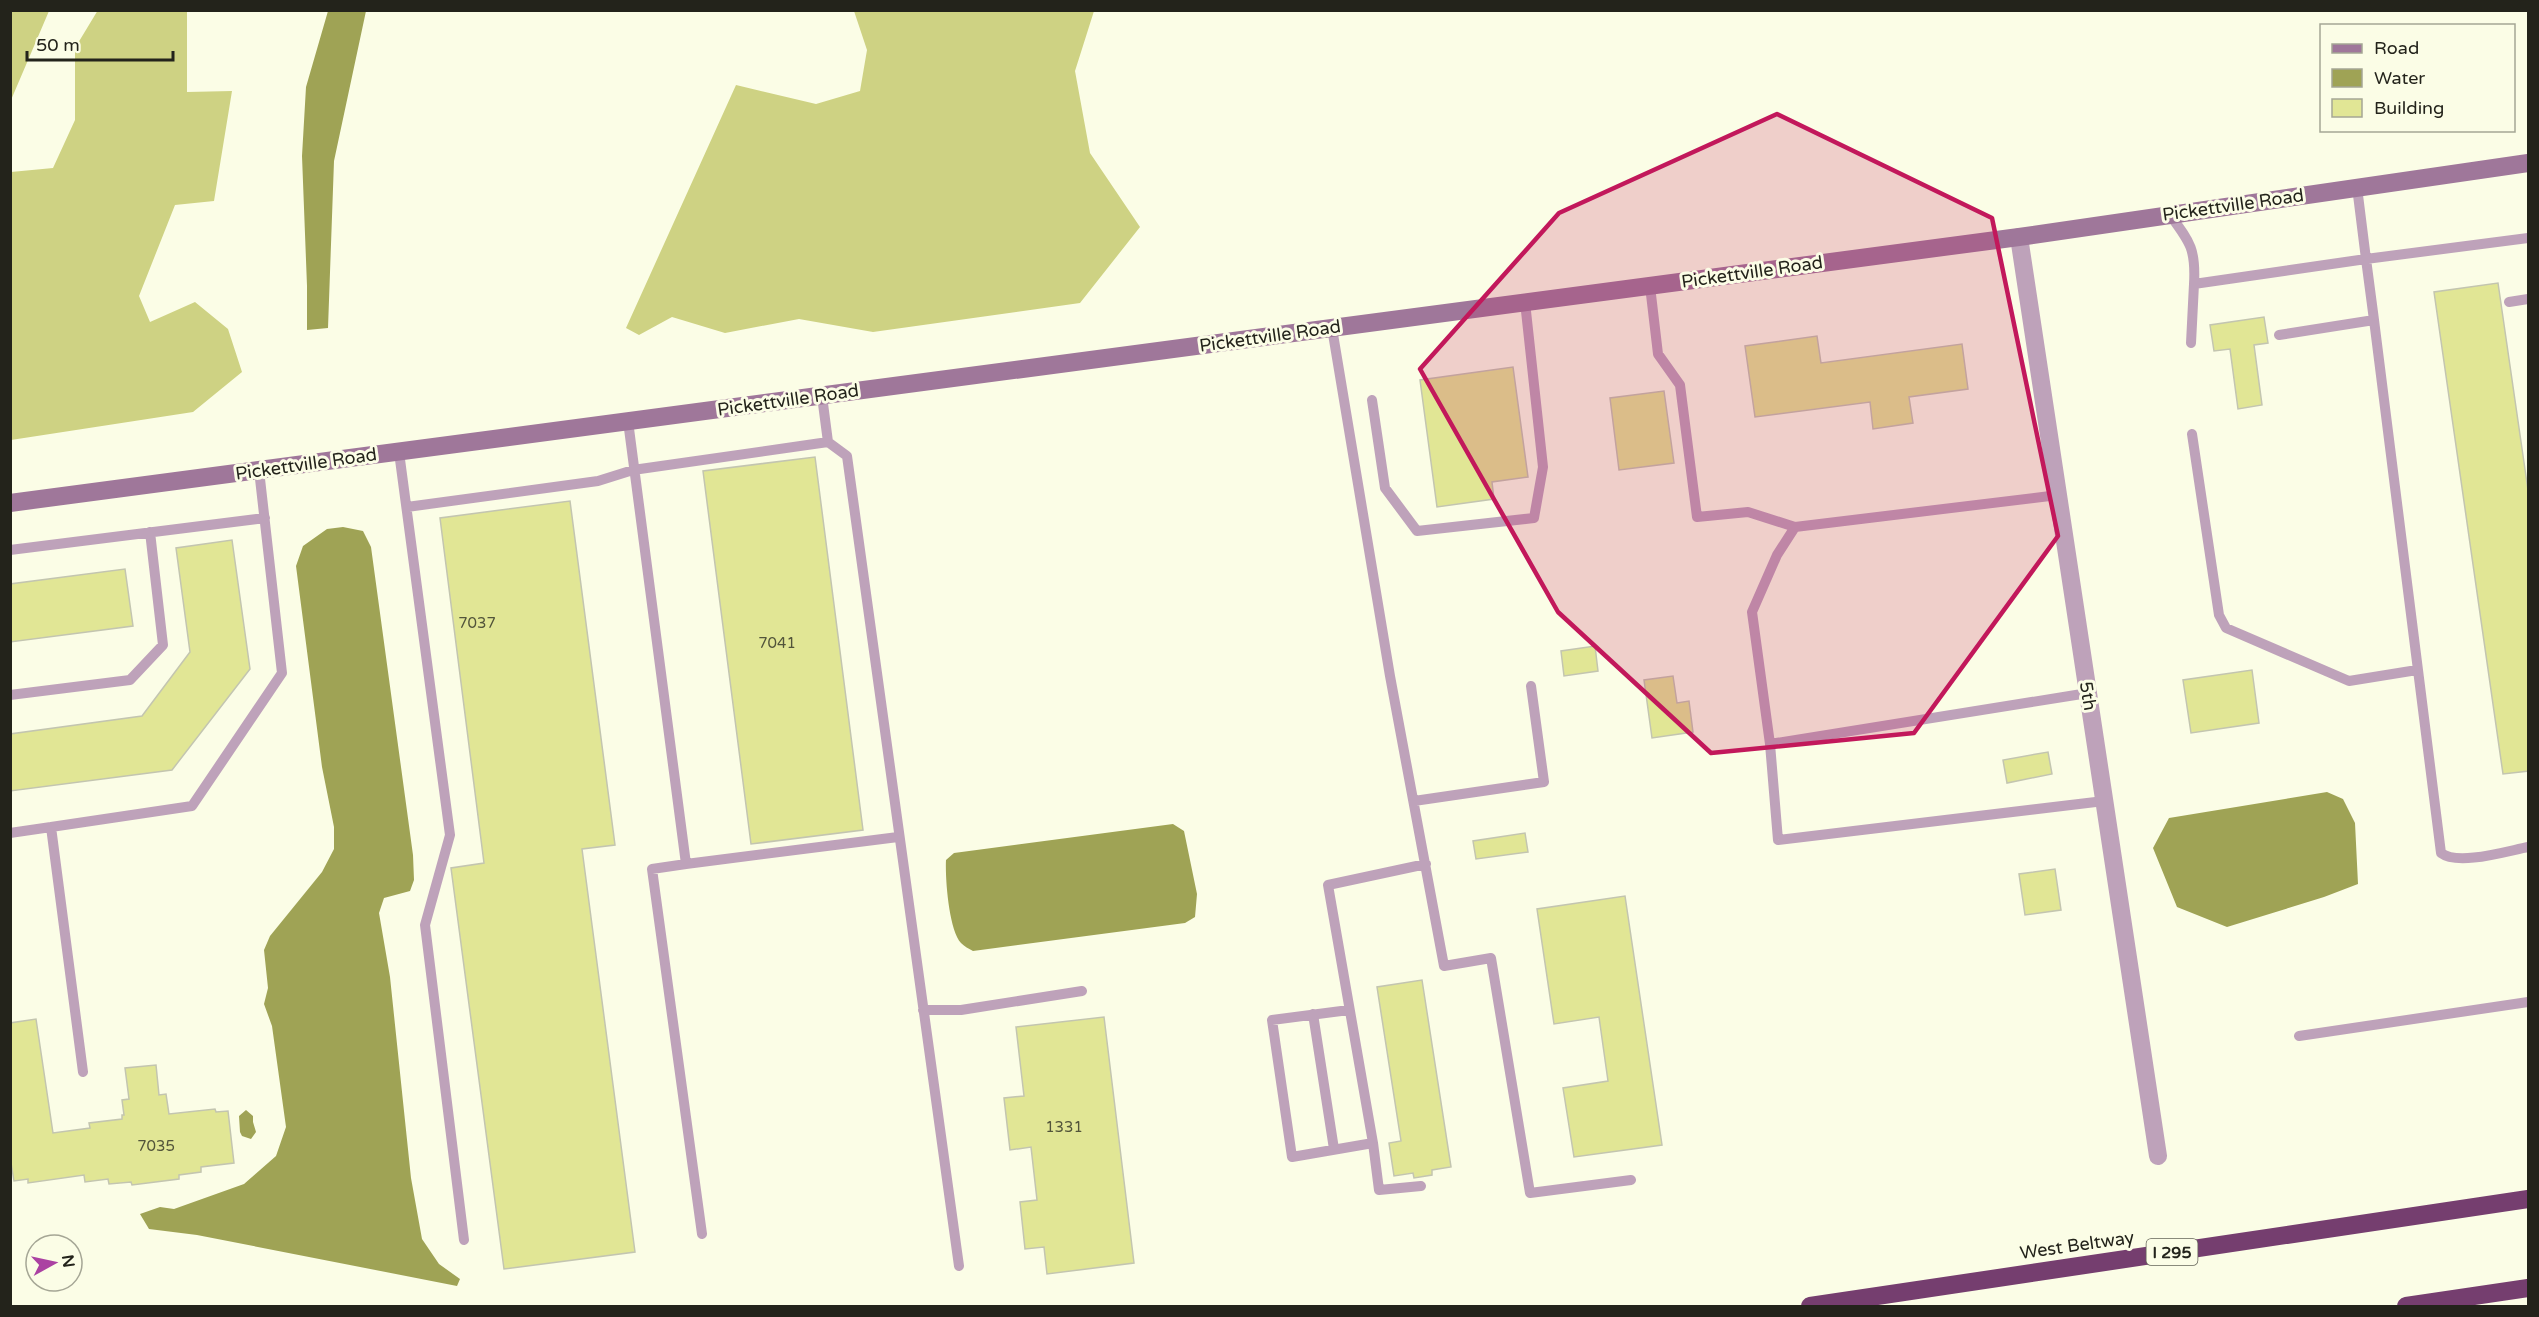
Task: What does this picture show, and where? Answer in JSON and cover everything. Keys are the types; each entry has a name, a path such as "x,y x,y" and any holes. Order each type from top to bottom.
{"highway":[{"name":"West Beltway","path":"1810,1306 2529,1199"},
{"path":"2406,1306 2529,1288"}],"street":[{"name":"Pickettville Road","path":"10,503 2019,237 2529,163"},
{"name":"5th","path":"2019,237 2157,1155"}],"lane":[{"path":"2357,187 2441,853 2448,858 2463,859 2529,847"},
{"path":"2170,215 2188,240 2195,259 2191,343"},
{"path":"2194,284 2529,238"},
{"path":"1650,286 1658,354 1680,385 1697,517 1748,512 1795,527 2058,495"},
{"path":"2509,302 2529,299"},
{"path":"1372,400 1385,488 1417,531 1534,518 1543,467 1525,302"},
{"path":"2279,335 2374,320"},
{"path":"1332,328 1390,676 1444,966 1491,958 1530,1193 1631,1180"},
{"path":"822,396 828,442"},
{"path":"628,421 686,864"},
{"path":"2192,434 2219,615 2226,628 2349,681 2417,670"},
{"path":"406,507 598,482 633,470 828,442 847,456 958,1266"},
{"path":"399,452 450,835 425,925 464,1240"},
{"path":"10,832 51,828 192,806 282,674 259,470"},
{"path":"10,550 265,518"},
{"path":"1795,527 1777,555 1752,612 1770,744 1778,840 2104,801"},
{"path":"10,695 130,680 163,645 150,532"},
{"path":"1414,801 1544,782 1530,686"},
{"path":"1770,744 2088,693"},
{"path":"51,828 83,1072"},
{"path":"702,1234 652,869 898,837"},
{"path":"1421,1186 1379,1190 1328,885 1426,864"},
{"path":"922,1010 961,1010 1082,991"},
{"path":"2299,1036 2529,1002"},
{"path":"1349,1010 1272,1020 1292,1157 1372,1143"},
{"path":"1313,1014 1334,1149"}],"highlighted area":[{"path":"1777,114 1992,218 2058,536 1914,733 1711,753 1558,612 1420,369 1559,213"}],"shaded area":[{"path":"98,10 187,11 187,92 232,91 214,201 175,205 139,296 150,322 195,302 228,329 242,372 193,412 11,440 11,172 53,168 75,120 75,48"},
{"path":"10,11 49,11 11,100"},
{"path":"854,11 1094,11 1075,71 1090,153 1140,227 1080,303 873,332 799,319 725,333 672,317 639,335 626,328 736,85 816,104 860,91 867,50"}],"water":[{"path":"328,11 366,11 334,161 328,328 307,330 302,156 306,87"},
{"path":"343,527 363,531 371,547 413,855 414,880 410,891 384,898 379,913 390,977 411,1178 422,1239 439,1264 460,1279 457,1286 197,1235 149,1229 140,1214 160,1207 174,1209 244,1184 276,1156 286,1127 272,1026 264,1004 268,988 264,950 270,936 322,872 334,849 334,827 322,767 296,566 303,546 327,529"},
{"path":"2327,792 2343,799 2355,823 2358,884 2227,927 2177,907 2153,848 2169,818"},
{"path":"1173,824 1184,831 1197,894 1195,917 1185,923 973,951 962,944 957,936 953,927 947,891 946,868 946,860 954,853"},
{"path":"246,1110 253,1116 256,1132 251,1139 242,1136 240,1132 239,1116"}],"building":[{"path":"2498,283 2529,497 2529,771 2503,774 2434,292"},
{"path":"2264,317 2268,343 2254,345 2262,405 2238,409 2230,349 2214,351 2210,325"},
{"path":"1817,336 1821,363 1962,344 1968,389 1909,397 1913,423 1873,429 1870,402 1755,417 1745,346"},
{"path":"1513,367 1528,477 1492,482 1494,499 1437,507 1420,380"},
{"path":"1664,391 1674,463 1619,470 1610,398"},
{"path":"815,457 863,830 751,844 703,471"},
{"path":"570,501 615,845 582,849 635,1252 504,1269 451,868 484,863 440,518"},
{"path":"232,540 250,669 172,770 10,791 10,734 142,716 190,652 176,548"},
{"path":"125,569 133,626 10,642 10,584"},
{"path":"1595,646 1598,671 1564,676 1561,651"},
{"path":"2252,670 2259,723 2191,733 2183,680"},
{"path":"1673,676 1677,703 1689,701 1693,732 1652,738 1644,680"},
{"path":"2048,752 2052,774 2007,783 2003,760"},
{"path":"1525,833 1528,852 1476,859 1473,841"},
{"path":"2055,869 2061,910 2025,915 2019,874"},
{"path":"1625,896 1662,1145 1574,1157 1563,1088 1608,1081 1599,1017 1554,1024 1537,909"},
{"path":"1422,980 1451,1167 1432,1170 1432,1175 1414,1178 1413,1173 1394,1176 1389,1143 1401,1141 1377,987"},
{"path":"1104,1017 1134,1263 1047,1274 1044,1247 1025,1249 1020,1202 1037,1200 1031,1147 1010,1150 1004,1098 1024,1096 1016,1027"},
{"path":"36,1019 53,1133 90,1128 89,1123 122,1119 124,1115 122,1100 129,1099 125,1068 156,1065 159,1095 166,1094 169,1114 215,1109 216,1112 228,1111 234,1163 201,1167 201,1172 179,1175 179,1179 132,1185 131,1182 109,1184 108,1179 85,1182 84,1175 28,1183 28,1179 14,1181 10,1157 10,1023"}]}
